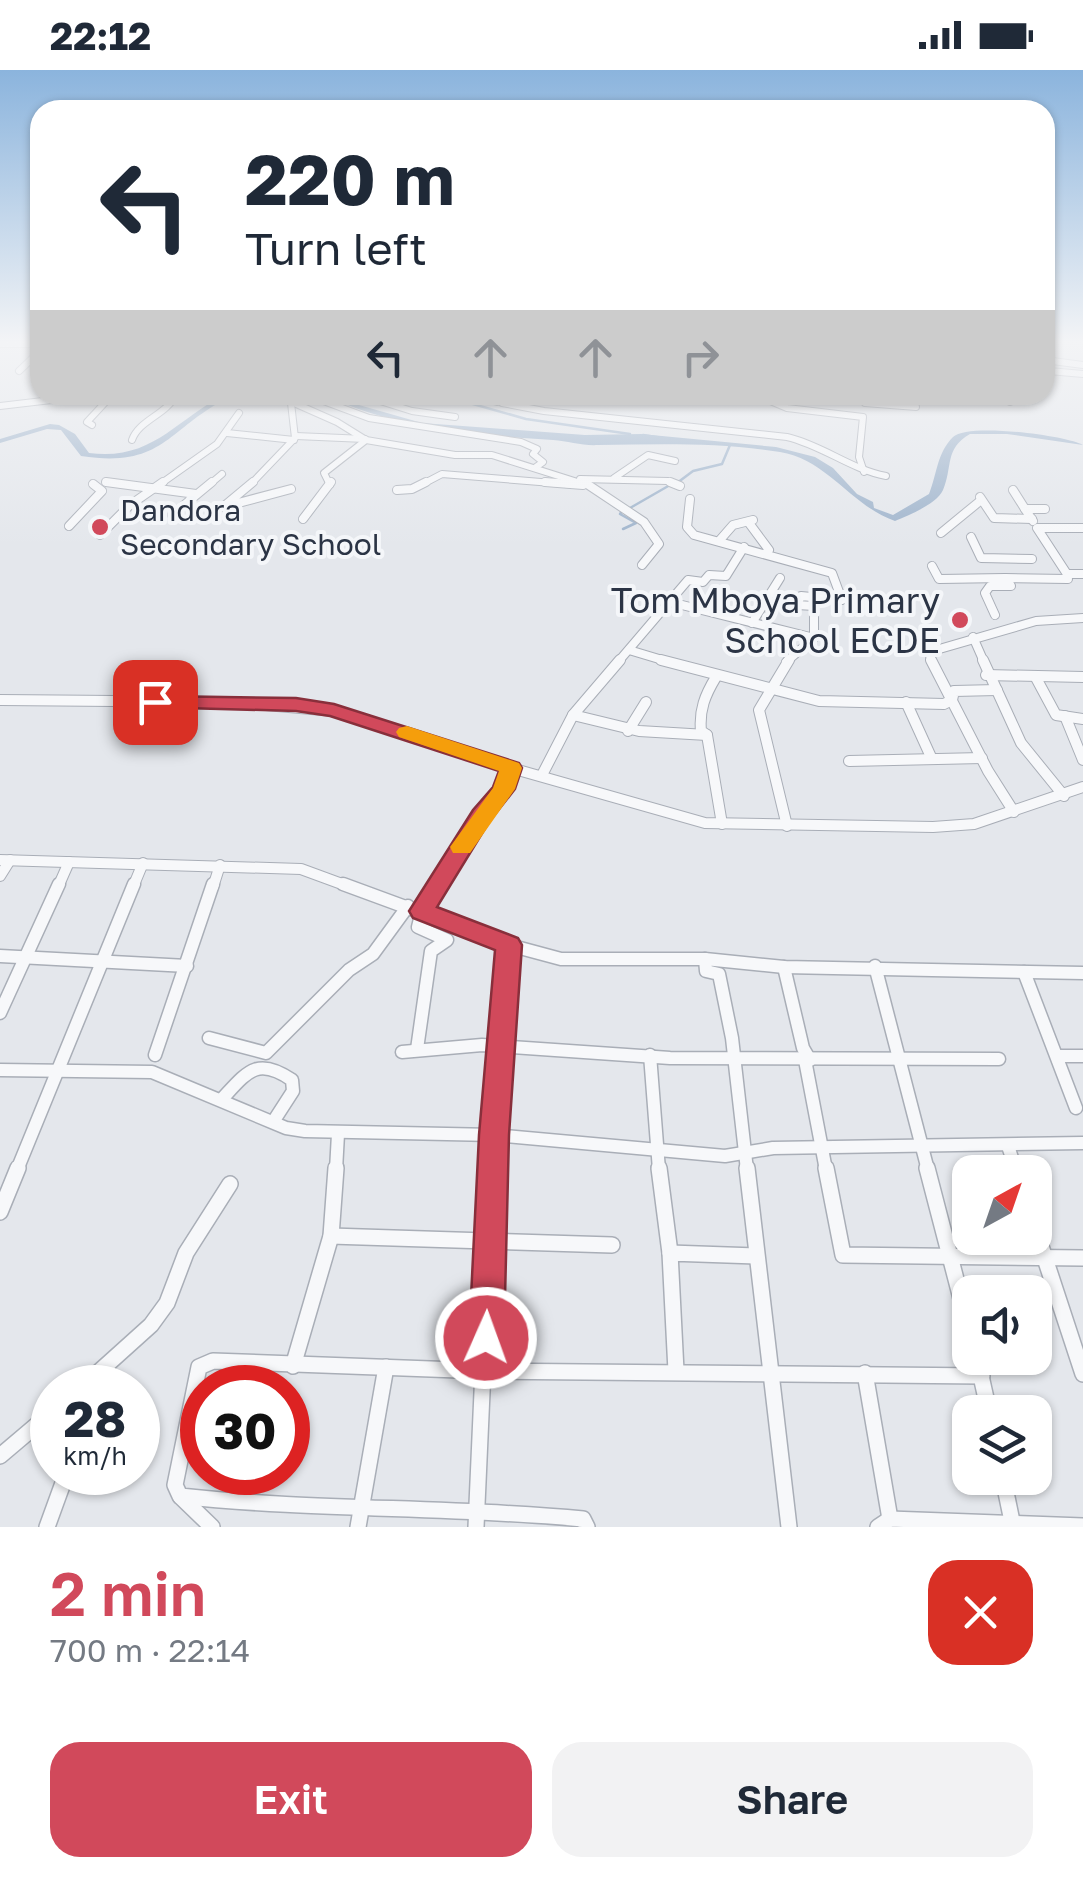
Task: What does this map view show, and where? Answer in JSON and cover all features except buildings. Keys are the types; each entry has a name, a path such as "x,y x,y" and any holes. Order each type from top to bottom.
{"street":[{"path":"92,426 88,422 99,410"},
{"path":"132,440 134,432 164,410"},
{"path":"291,489 223,507 267,470 295,438 293,410"},
{"path":"307,410 366,440"},
{"path":"344,410 407,426 521,442 536,449 533,454 542,462 536,467"},
{"path":"409,410 455,417"},
{"path":"529,410 788,437 822,448 864,472 886,476"},
{"path":"804,410 863,417"},
{"path":"863,410 859,456 864,472"},
{"path":"100,536 119,514 209,451 227,434 239,413"},
{"path":"227,434 366,440 455,456 492,456 578,480 594,488 616,508 644,522 657,537 659,544 642,564"},
{"path":"303,519 329,487 324,473 366,440"},
{"path":"608,481 648,454 675,462"},
{"path":"172,514 222,474"},
{"path":"397,490 412,489 442,474 471,479 530,479 594,488"},
{"path":"578,480 677,484"},
{"path":"106,482 196,494"},
{"path":"69,526 102,490 92,487 93,484"},
{"path":"932,566 939,580 1068,579 1012,490"},
{"path":"690,499 686,527 694,535 832,574 842,600 798,597 797,604 814,606 814,638 786,663 759,710 786,826"},
{"path":"941,533 980,499 994,518 1032,518"},
{"path":"1025,509 1045,510"},
{"path":"719,541 733,526 751,522 769,550 766,553"},
{"path":"1037,528 1083,528"},
{"path":"970,537 981,558 1032,559"},
{"path":"542,775 573,715 666,601 689,579 702,582 709,575 726,576 744,547"},
{"path":"1019,560 1030,579"},
{"path":"1067,574 1083,574"},
{"path":"752,623 780,578"},
{"path":"995,616 984,593 990,586 1011,586 1006,578"},
{"path":"666,601 814,638"},
{"path":"1014,812 935,672 928,652 1036,620 1083,618"},
{"path":"972,637 986,674 998,690 1040,776 1064,796"},
{"path":"629,650 716,677 819,701 944,704 952,700"},
{"path":"986,674 1083,677"},
{"path":"1035,676 1056,715 1083,718"},
{"path":"716,677 699,708 722,824"},
{"path":"952,700 954,691 998,690"},
{"path":"0,700 296,704 369,720 665,814 722,824 974,824 1083,787"},
{"path":"628,731 646,702"},
{"path":"906,702 931,757"},
{"path":"573,715 628,731 707,735"},
{"path":"1065,716 1083,760"},
{"path":"850,761 982,758"},
{"path":"209,1038 266,1053 358,962 373,954 415,909 504,789 511,768"},
{"path":"0,876 5,860 302,869 509,945 562,958 705,959 784,967 1083,973"},
{"path":"0,1013 69,862"},
{"path":"0,1212 7,1176 59,1069 143,863"},
{"path":"155,1055 220,865"},
{"path":"415,909 418,927 447,940 431,950 417,1049"},
{"path":"477,1518 494,1135 509,945"},
{"path":"0,956 187,966"},
{"path":"705,959 706,971 719,974 733,1059 789,1527"},
{"path":"875,966 955,1275"},
{"path":"784,967 808,1060 820,1147 843,1254 1083,1258"},
{"path":"1024,972 1076,1108"},
{"path":"402,1052 501,1048 733,1059 999,1058"},
{"path":"650,1055 656,1148 670,1253 676,1371"},
{"path":"1057,1056 1083,1056"},
{"path":"222,1098 251,1069 260,1066 281,1071 292,1080 293,1092 273,1122"},
{"path":"0,1070 59,1069 69,1074 132,1069 152,1072 273,1122 305,1131 338,1134 494,1135 692,1154 820,1147 1083,1143"},
{"path":"293,1365 331,1236 338,1134"},
{"path":"1008,1146 1011,1155"},
{"path":"107,1365 150,1326 167,1303 186,1253 230,1184"},
{"path":"331,1236 612,1245"},
{"path":"670,1253 756,1256"},
{"path":"1044,1257 1083,1374"},
{"path":"202,1365 213,1361 277,1365"},
{"path":"310,1366 982,1376 986,1395"},
{"path":"359,1518 386,1367"},
{"path":"865,1373 882,1524"},
{"path":"0,1456 30,1431"},
{"path":"180,1450 174,1485 212,1527"},
{"path":"47,1527 58,1495"},
{"path":"1007,1495 1013,1525"},
{"path":"180,1496 359,1518 477,1518 584,1524"},
{"path":"869,1527 1083,1526"}],"water":[{"path":"199,410 208,410 165,442 132,456 81,456 61,430 47,429 0,443 0,439 50,424 75,434 89,453 130,451 161,437"},
{"path":"363,410 422,423 585,435 641,434 776,447 815,457 833,468 857,494 873,502 874,508 893,515 929,494 944,450 953,437 962,433 1018,432 1083,445 1007,434 970,434 953,452 940,495 895,521 865,505 812,464 780,452 712,445 587,445 465,433"}],"waterway":[{"path":"494,410 526,419 630,434"},
{"path":"643,435 669,439"},
{"path":"677,483 693,471 722,464 730,445"},
{"path":"630,508 670,485"},
{"path":"622,511 620,514 636,523 623,529"}],"slow traffic":[{"path":"407,732 511,768 504,789 462,847"}],"place":[{"name":"Dandora Secondary School","path":"100,527"},
{"name":"Tom Mboya Primary School ECDE","path":"960,620"}],"route":[{"path":"155,702 296,704 334,710 511,768 504,789 481,816 422,911 509,945 494,1135 486,1338"}]}
